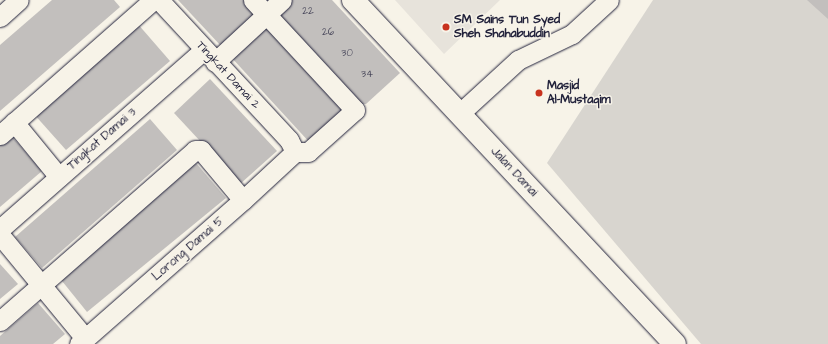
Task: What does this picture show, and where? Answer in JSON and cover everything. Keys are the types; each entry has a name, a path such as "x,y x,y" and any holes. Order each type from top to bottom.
{"main road":[{"name":"Jalan Damai","path":"353,0 675,344"}],"street":[{"path":"0,17 19,0"},
{"path":"0,135 153,0"},
{"name":"Tingkat Damai 2","path":"159,0 289,140 295,152"},
{"path":"253,0 355,110 308,152 295,152"},
{"name":"Tingkat Damai 3","path":"0,229 59,176 210,56 266,15 282,0"},
{"path":"459,114 518,60 572,34 609,0"},
{"path":"14,122 59,176"},
{"path":"0,321 195,150 201,150 243,200"},
{"name":"Lorong Damai 5","path":"82,341 243,200 295,152"},
{"path":"0,235 42,284 82,341"}],"shaded area":[{"name":"SM Sains Tun Syed Sheh Shahabuddin","path":"395,0 500,0 444,54"},
{"path":"653,0 828,0 828,344 701,344 547,163"}],"building":[{"path":"52,0 114,0 120,7 0,111 0,45"},
{"path":"178,0 247,0 258,12 221,46"},
{"path":"290,0 332,0 400,73 366,104 359,104 278,17"},
{"path":"807,0 828,0 828,19"},
{"path":"268,22 347,109 311,144 231,57"},
{"path":"137,23 170,61 66,150 33,113"},
{"path":"210,79 277,151 240,184 174,113"},
{"path":"150,119 177,150 42,268 15,237"},
{"path":"9,133 42,171 0,207 0,141"},
{"path":"196,163 226,198 87,312 58,276"},
{"path":"0,264 18,284 0,299"},
{"path":"38,303 65,334 53,344 0,344 0,336"}],"place":[{"name":"SM Sains Tun Syed Sheh Shahabuddin","path":"446,27"},
{"name":"Masjid Al-Mustaqim","path":"539,93"}]}
